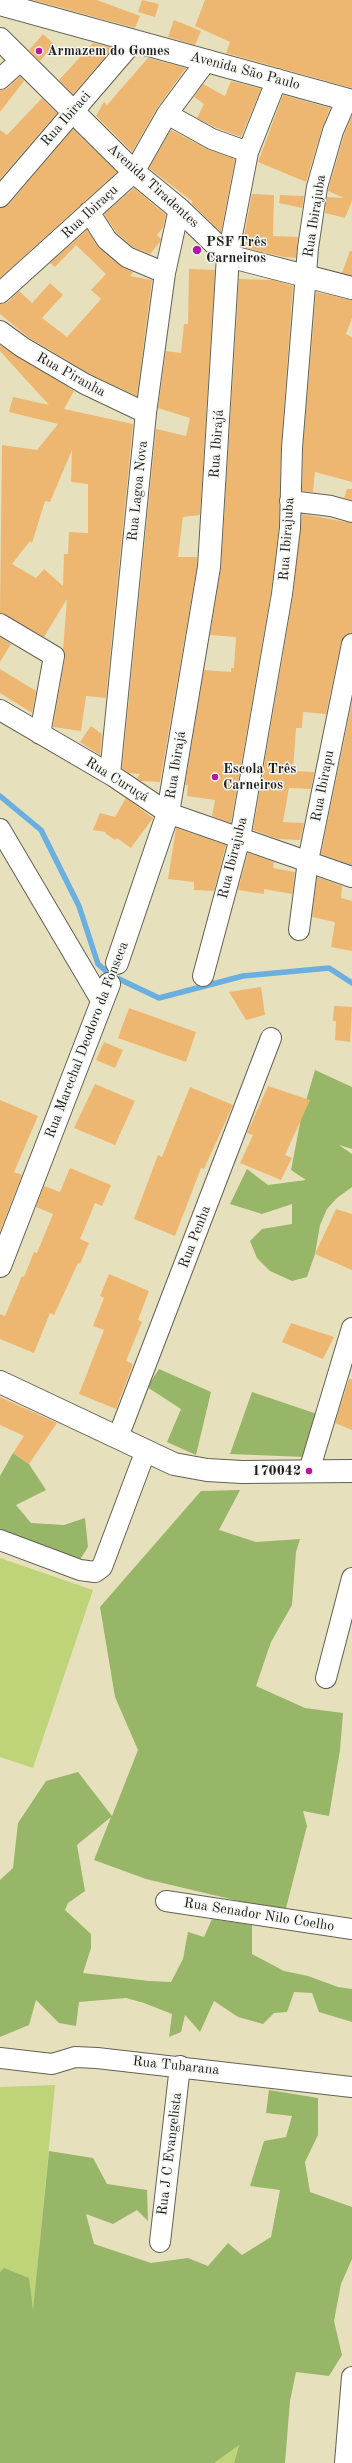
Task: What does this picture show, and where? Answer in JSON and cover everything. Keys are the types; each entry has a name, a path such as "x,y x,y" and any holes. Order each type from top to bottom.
{"street":[{"name":"Avenida São Paulo","path":"0,4 133,42 207,60 349,100"},
{"path":"0,39 21,60 0,79"},
{"name":"Rua Ibiraci","path":"0,197 73,110 133,42"},
{"name":"Avenida Tiradentes","path":"21,60 134,172 179,210 228,256"},
{"name":"Rua Ibiraçu","path":"0,293 134,172 167,114 207,60"},
{"name":"Rua Ibirajá","path":"168,813 209,563 228,256 248,152 277,79"},
{"name":"Rua Ibirajuba","path":"203,976 240,838 282,594 290,500 293,429 308,248 317,188 333,131 349,100"},
{"path":"167,114 212,138 248,152"},
{"name":"Rua Lagoa Nova","path":"110,774 146,413 165,273 179,210"},
{"path":"89,212 107,240 127,257 165,273"},
{"path":"228,256 306,274 352,288"},
{"name":"Rua Piranha","path":"0,331 22,347 85,384 146,413"},
{"path":"290,500 331,506 352,512"},
{"path":"0,624 53,654 40,734"},
{"name":"Rua Ibirapu","path":"299,930 308,861 352,644"},
{"name":"Rua Curuçá","path":"0,710 110,774 168,813 352,877"},
{"name":"Rua Marechal Deodoro da Fonseca","path":"0,1266 117,963 168,813"},
{"path":"0,829 105,993"},
{"name":"Rua Penha","path":"118,1437 271,1038"},
{"path":"309,1471 352,1328"},
{"path":"0,1382 174,1464 207,1470 242,1472 352,1471"},
{"path":"0,1540 80,1570 95,1572 102,1567 146,1450"},
{"path":"326,1678 352,1578"},
{"name":"Rua Senador Nilo Coelho","path":"166,1901 352,1929"},
{"name":"Rua Tubarana","path":"0,2058 52,2064 82,2057 180,2066 352,2087"},
{"name":"Rua J C Evangelista","path":"160,2242 180,2066"},
{"path":"345,2463 352,2377"}],"green space":[{"path":"315,1070 352,1087 352,1149 339,1145 352,1154 352,1187 337,1198 327,1209 320,1225 315,1254 307,1277 292,1281 270,1271 257,1258 250,1241 262,1229 292,1224 292,1204 262,1214 230,1204 247,1169 268,1185 306,1180 291,1170 301,1118"},
{"path":"159,1369 211,1392 196,1455 167,1442 181,1409 147,1387"},
{"path":"252,1392 317,1414 305,1457 230,1454"},
{"path":"13,1453 29,1464 46,1490 16,1505 31,1523 64,1525 85,1518 88,1547 76,1566 0,1533 0,1476"},
{"path":"240,1490 219,1530 256,1542 300,1539 296,1552 292,1605 271,1642 256,1686 305,1708 343,1713 340,1750 329,1816 303,1811 307,1826 285,1912 146,1879 94,1860 111,1817 77,1845 85,1891 68,1903 65,1910 91,1934 91,1948 83,1973 149,1981 171,1982 183,1959 188,1932 204,1937 212,1919 252,1925 252,1954 284,1971 308,1976 338,1987 352,1989 352,2022 319,2012 312,1993 294,1992 287,2012 274,2013 263,2024 238,2017 214,2001 200,2032 185,2015 181,2032 169,2037 172,2014 144,2003 126,1998 79,2002 76,2026 59,2023 36,2000 29,2025 0,2037 0,1880 13,1868 18,1823 46,1781 78,1772 112,1816 138,1750 115,1697 100,1607 201,1491"},
{"path":"0,1558 93,1590 33,1768 0,1757"},
{"path":"55,2085 33,2313 239,2444 234,2463 0,2463 0,2087"},
{"path":"269,2090 318,2098 318,2135 305,2162 310,2192 352,2207 352,2259 341,2284 334,2321 342,2355 329,2376 296,2372 290,2401 285,2463 234,2463 239,2445 214,2463 0,2463 0,2272 4,2268 29,2278 33,2310 49,2151 93,2158 107,2184 147,2190 148,2221 137,2210 113,2224 86,2214 94,2244 151,2263 188,2258 208,2266 228,2243 242,2255 271,2237 280,2190 250,2186 264,2141 286,2137 292,2116 266,2113"}],"building":[{"path":"33,0 97,0 140,16 135,28"},
{"path":"142,0 159,4 155,17 138,12"},
{"path":"205,0 352,0 352,88 226,53 230,42 195,26"},
{"path":"174,20 201,31 195,45 168,37"},
{"name":"Armazem do Gomes","path":"43,34 54,44 40,61 29,50"},
{"path":"93,43 113,48 73,94 59,80"},
{"path":"148,58 186,68 157,108 132,152 96,116 104,102 107,105"},
{"path":"20,76 24,81 0,112 0,90 8,88"},
{"path":"231,81 261,89 241,137 217,128 197,118 204,104 194,97 203,84 225,96"},
{"path":"283,95 330,108 322,128 306,182 258,162"},
{"path":"42,98 57,113 0,179 0,130 7,135"},
{"path":"352,116 352,201 345,218 325,213 327,197 344,198 328,191 344,135"},
{"path":"73,129 117,172 0,278 0,208 9,204"},
{"path":"171,130 207,149 235,159 221,232 192,204 192,201 149,168"},
{"path":"134,188 166,215 163,228 157,235 161,239 160,242 150,254 133,247 116,232 104,214"},
{"path":"252,194 274,195 273,236 298,237 296,258 284,257 242,247"},
{"path":"280,195 304,196 302,208 279,203"},
{"path":"87,230 100,249 120,266 133,272 130,276 152,280 137,396 90,374 28,337 0,314 0,304 8,302 19,291 32,303 50,283 63,295 42,318 67,337 101,299 91,290 106,274 76,245 55,267 50,263"},
{"path":"350,251 352,251 352,275 342,273"},
{"path":"189,269 215,270 200,515 183,517 178,557 197,557 197,566 160,782 141,781 137,778 140,774 129,773 122,768 156,429 186,436 190,418 158,408 166,351 181,353 184,324 188,324"},
{"path":"239,279 273,280 293,286 281,447 279,527 271,592 231,823 212,816 215,800 187,796 188,785 185,785 204,670 231,672 231,668 234,668 236,637 210,635 221,568"},
{"path":"316,292 352,300 352,318 346,334 352,337 352,482 315,472 313,492 302,491 303,449"},
{"path":"0,345 74,391 64,409 133,424 106,698 86,696 81,731 53,727 65,658 63,650 67,599 44,637 0,613 2,445 37,450 58,424 9,412 13,397 49,405 0,351","holes":["72,450 71,482 88,484 88,533 69,532 68,554 64,554 63,586 44,569 36,578 12,564 30,541 32,543 45,501 50,502"]},
{"path":"347,489 352,489 352,500 344,498"},
{"path":"302,514 352,523 352,633 344,636 341,642 326,714 303,712 302,728 296,728 293,771 314,772 311,789 289,788 283,822 304,823 300,840 278,839 253,830 293,596"},
{"path":"0,637 11,644 0,662"},
{"path":"0,669 36,691 32,713 0,693"},
{"path":"352,702 352,865 321,854"},
{"path":"91,726 102,734 100,755 80,742"},
{"path":"126,798 153,818 131,848 117,838 115,840 105,833 106,832 93,830 100,813 115,817"},
{"path":"176,828 226,845 214,891 194,890 194,882 168,879"},
{"path":"248,853 274,862 273,868 295,872 292,894 264,889 264,894 238,890"},
{"path":"317,877 342,886 341,898 352,901 352,951 331,947 335,922 312,917"},
{"path":"261,987 265,1015 246,1020 229,992"},
{"path":"334,1006 352,1007 350,1042 335,1040 336,1021 333,1021"},
{"path":"129,1008 196,1032 186,1062 118,1038"},
{"path":"104,1042 123,1050 115,1068 96,1060"},
{"path":"95,1084 135,1101 115,1145 74,1128"},
{"path":"268,1086 310,1100 285,1155 292,1158 281,1180 240,1163 253,1135 247,1133"},
{"path":"190,1087 233,1105 204,1169 201,1168 175,1236 134,1219 158,1155 162,1157"},
{"path":"0,1100 38,1116 14,1172 22,1175 0,1231"},
{"path":"70,1168 111,1185 102,1206 95,1203 80,1239 89,1243 54,1315 50,1313 34,1353 0,1339 0,1314 5,1316 22,1276 24,1277 34,1252 37,1253 53,1214 36,1207 44,1186 60,1192"},
{"path":"336,1209 352,1214 352,1270 315,1254"},
{"path":"109,1274 149,1291 138,1320 142,1322 126,1361 133,1364 116,1409 79,1394 104,1330 93,1326 104,1298 100,1296"},
{"path":"291,1323 334,1337 323,1359 282,1342"},
{"path":"349,1379 352,1379 352,1430 335,1423"},
{"path":"0,1397 57,1423 29,1464 13,1453 24,1436 0,1425"}],"waterway":[{"path":"0,796 41,830 79,906 98,964 107,972"},
{"path":"119,979 159,998 243,976 329,968 352,983"}],"place":[{"name":"Armazem do Gomes","path":"39,51"},
{"name":"PSF Três Carneiros","path":"197,250"},
{"name":"Escola Três Carneiros","path":"215,777"},
{"name":"170042","path":"309,1471"}]}
